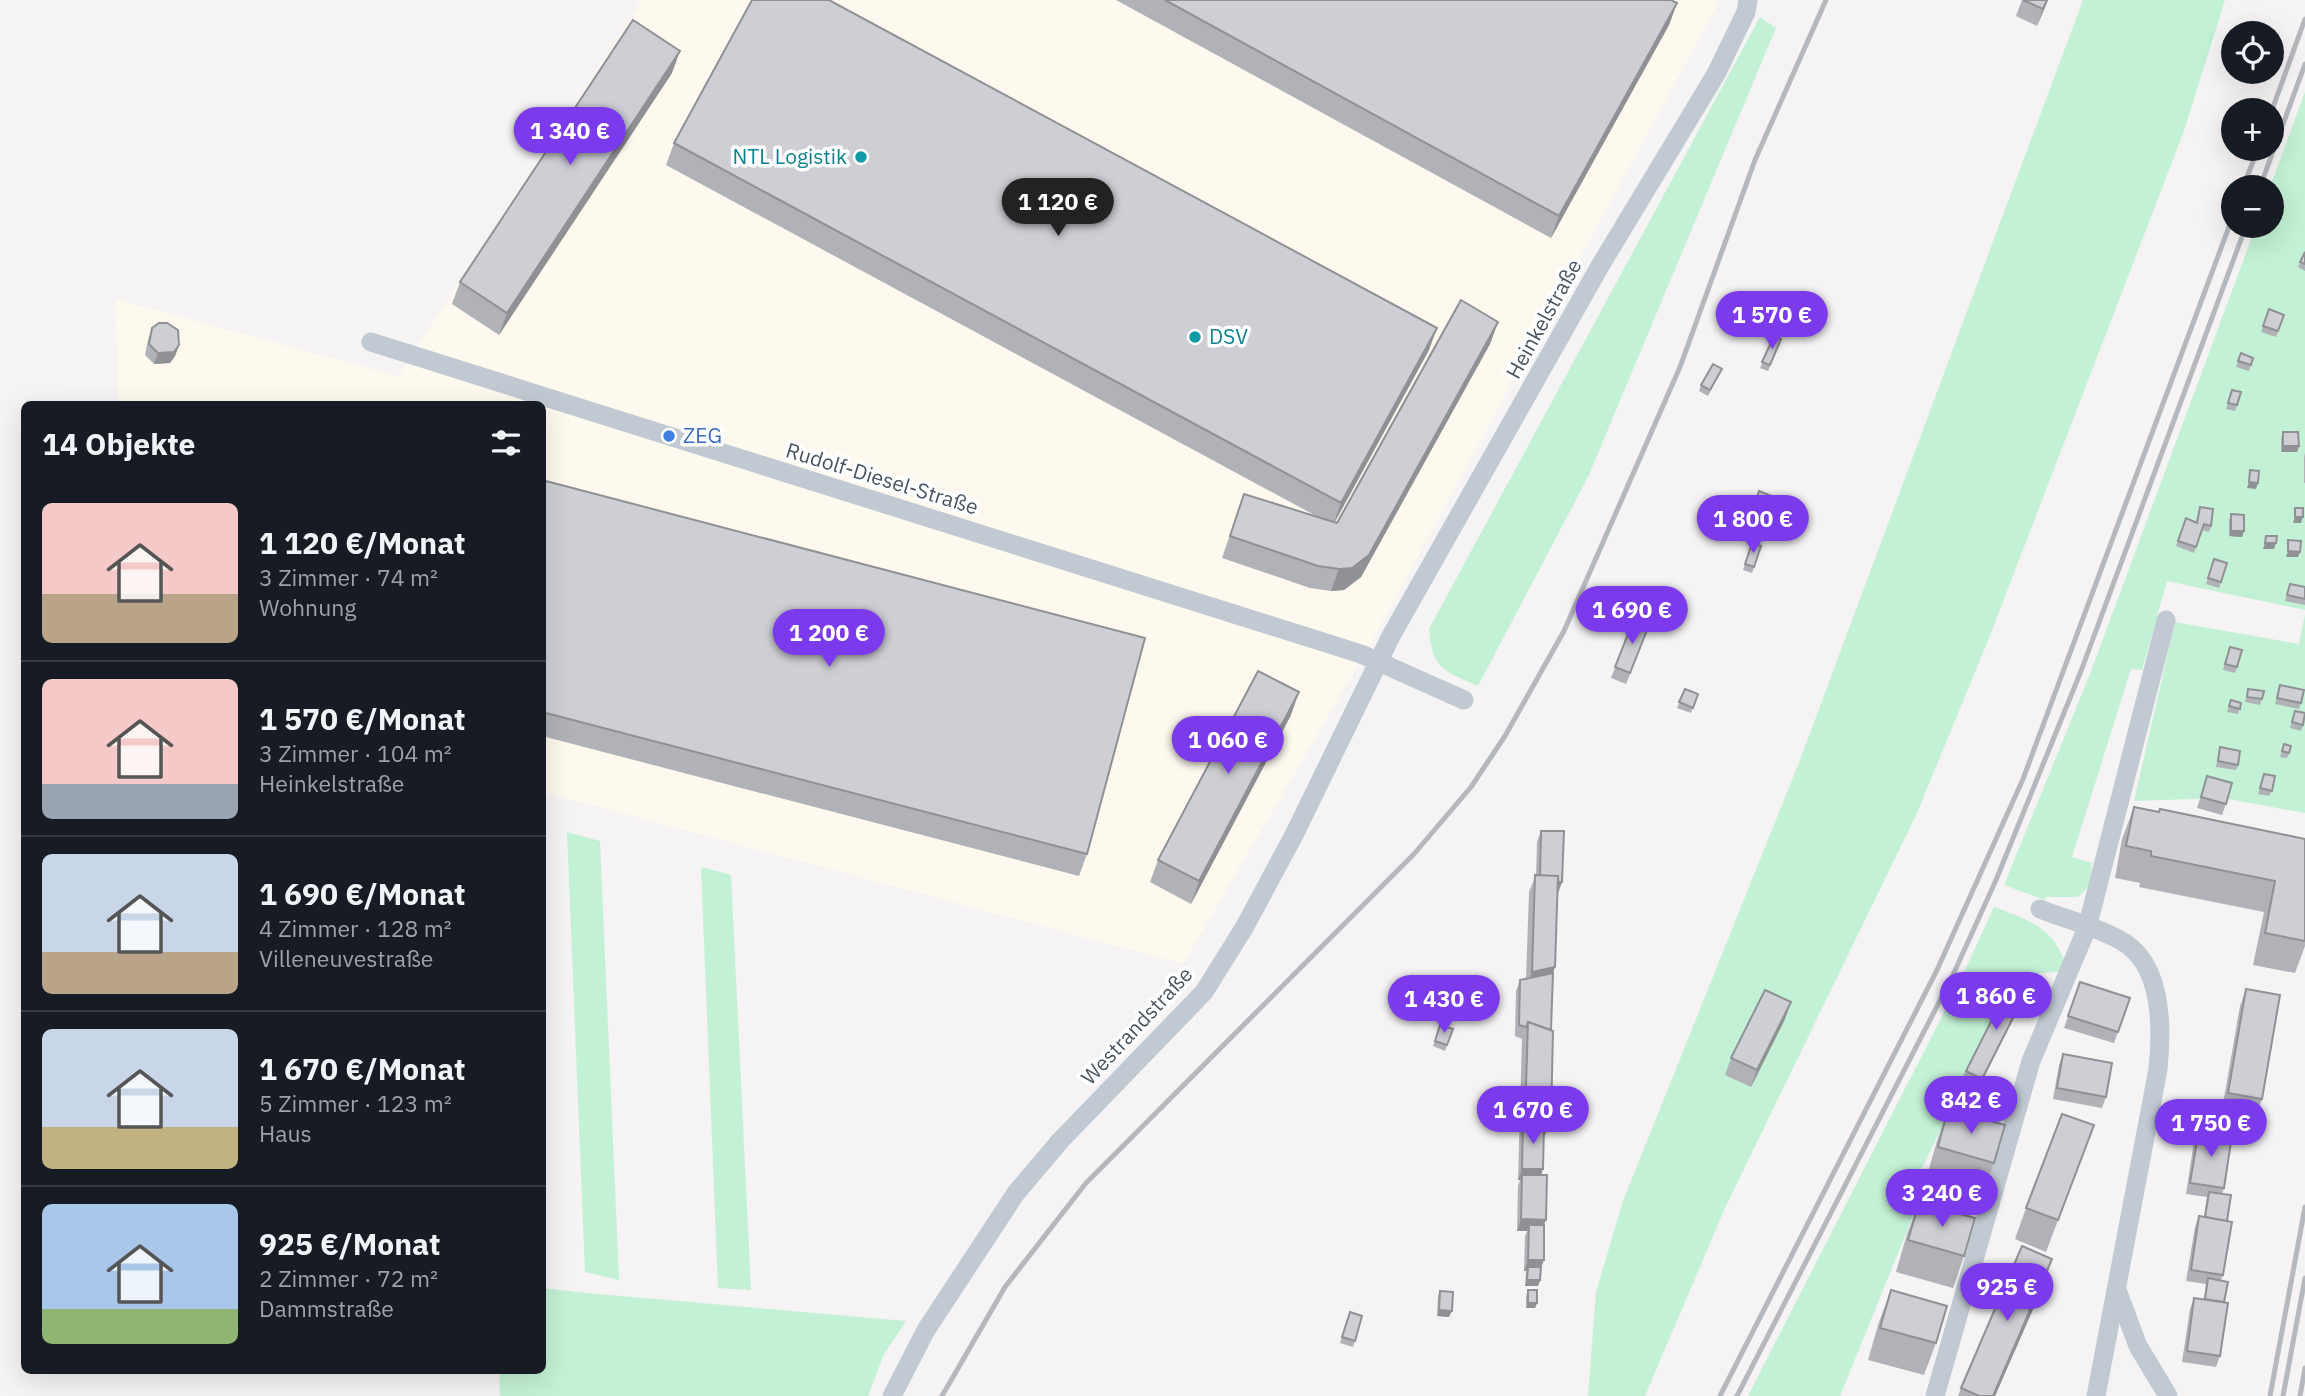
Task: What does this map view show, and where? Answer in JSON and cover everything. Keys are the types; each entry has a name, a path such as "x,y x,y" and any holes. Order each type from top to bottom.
{"street":[{"name":"Heinkelstraße","path":"1378,661 1600,266 1716,74 1746,12 1748,0"},
{"name":"Rudolf-Diesel-Straße","path":"371,342 1378,661 1464,699"},
{"path":"1935,1396 2031,1061 2087,928 2166,620"},
{"name":"Westrandstraße","path":"891,1396 926,1330 1016,1193 1060,1141 1204,992 1244,928 1294,835 1378,661"},
{"path":"2040,909 2127,944 2143,964 2156,993 2162,1027 2158,1069 2096,1396"},
{"path":"2116,1289 2137,1346 2168,1396"}],"shaded area":[{"path":"642,0 1720,0 1367,650 1183,964 546,793 546,401 119,401 115,299 398,376"}],"green space":[{"path":"2083,0 2225,0 2184,131 1989,638 1917,813 1725,1208 1645,1396 1588,1396 1596,1292 1623,1201 1800,760"},
{"path":"1760,17 1776,28 1588,477 1478,686 1442,667 1433,653 1429,629"},
{"path":"2305,92 2305,610 2167,581 2142,670 2131,669 2072,857 2092,863 2090,885 2078,897 2046,897 2045,900 2004,885 2090,674 2252,238 2284,238 2284,175 2274,175 2280,161 2284,161 2284,149"},
{"path":"2305,614 2305,813 2223,798 2134,801 2175,622 2299,644"},
{"path":"567,832 600,841 619,1280 585,1272"},
{"path":"701,867 731,875 751,1290 718,1288"},
{"path":"1994,907 2027,920 2045,931 2059,948 2064,960 2059,972 2039,973 2030,991 2013,984 1917,1178 1927,1182 1840,1396 1748,1396 1960,981"},
{"path":"546,1288 906,1321 884,1354 868,1396 500,1396 499,1374 546,1374"}],"building":[{"path":"752,0 829,0 1437,328 1341,503 674,143"},
{"path":"1165,0 1671,0 1677,3 1559,216"},
{"path":"2023,0 2047,0 2043,9"},
{"path":"633,20 680,51 507,313 460,282"},
{"path":"1461,300 1498,322 1369,555 1352,568 1339,569 1318,566 1230,536 1244,494 1337,523"},
{"path":"2269,309 2284,315 2278,331 2263,326"},
{"path":"159,323 167,323 178,330 179,345 174,352 158,353 149,344 152,328"},
{"path":"1774,336 1781,339 1770,365 1762,362"},
{"path":"2241,353 2253,358 2251,365 2238,361"},
{"path":"1713,364 1722,369 1710,390 1701,385"},
{"path":"2232,390 2241,392 2237,405 2228,403"},
{"path":"2283,432 2298,432 2299,446 2283,446"},
{"path":"2250,470 2259,471 2258,483 2249,482"},
{"path":"546,481 1145,638 1087,854 546,713"},
{"path":"1759,491 1774,497 1766,523 1750,517"},
{"path":"2200,507 2213,509 2211,526 2204,524 2196,547 2178,541 2186,518 2197,523"},
{"path":"2295,508 2303,508 2303,517 2295,517"},
{"path":"2231,514 2244,515 2244,531 2231,531"},
{"path":"2266,536 2277,536 2276,543 2265,543"},
{"path":"2288,540 2301,541 2300,552 2288,551"},
{"path":"1752,543 1761,546 1754,567 1745,564"},
{"path":"2214,559 2227,563 2221,582 2208,578"},
{"path":"2290,584 2305,587 2305,599 2287,595"},
{"path":"1634,619 1649,625 1630,673 1615,667"},
{"path":"2230,647 2242,650 2237,667 2225,664"},
{"path":"1258,671 1299,692 1199,881 1158,860"},
{"path":"2280,685 2304,690 2301,703 2277,698"},
{"path":"1685,689 1698,694 1693,708 1679,702"},
{"path":"2248,689 2264,691 2262,699 2247,697"},
{"path":"2231,700 2241,703 2240,709 2229,706"},
{"path":"2295,711 2305,713 2303,725 2292,722"},
{"path":"2284,744 2291,746 2289,753 2282,751"},
{"path":"2220,747 2240,751 2238,765 2218,761"},
{"path":"2264,774 2275,776 2272,791 2260,788"},
{"path":"2207,776 2232,783 2226,804 2201,797"},
{"path":"2134,807 2159,812 2160,809 2305,839 2305,941 2265,933 2275,881 2151,856 2151,851 2126,846"},
{"path":"1541,831 1564,831 1562,882 1558,882 1558,876 1540,876"},
{"path":"1535,875 1558,876 1555,967 1532,972"},
{"path":"1553,973 1551,1030 1528,1022 1526,1027 1519,1025 1520,980"},
{"path":"2080,982 2130,998 2118,1032 2068,1016"},
{"path":"2010,984 2026,992 1982,1079 1966,1071"},
{"path":"2246,989 2280,995 2262,1099 2228,1093"},
{"path":"1765,990 1791,1002 1757,1070 1731,1058"},
{"path":"1528,1022 1553,1031 1551,1119 1525,1118"},
{"path":"1440,1025 1453,1029 1447,1045 1435,1041"},
{"path":"2063,1054 2112,1063 2106,1097 2057,1088"},
{"path":"1948,1109 2005,1125 1994,1163 1938,1147"},
{"path":"2062,1114 2094,1125 2058,1220 2026,1208"},
{"path":"1523,1123 1544,1124 1543,1169 1522,1169"},
{"path":"2199,1130 2232,1135 2224,1188 2190,1183"},
{"path":"1522,1175 1547,1175 1546,1220 1521,1219"},
{"path":"2209,1192 2231,1195 2227,1221 2205,1217"},
{"path":"1919,1203 1975,1218 1964,1256 1908,1240"},
{"path":"2199,1216 2232,1222 2223,1275 2191,1270"},
{"path":"1529,1225 1544,1225 1544,1260 1528,1260"},
{"path":"2022,1246 2052,1259 1993,1396 1979,1396 1961,1388"},
{"path":"1528,1267 1541,1267 1540,1280 1527,1280"},
{"path":"2208,1278 2228,1282 2224,1302 2205,1299"},
{"path":"1528,1290 1537,1290 1537,1303 1528,1303"},
{"path":"1891,1290 1947,1306 1936,1343 1880,1328"},
{"path":"1440,1291 1453,1292 1452,1311 1439,1310"},
{"path":"2194,1298 2228,1303 2220,1356 2187,1351"},
{"path":"1350,1312 1362,1316 1355,1341 1342,1337"}],"railway":[{"path":"942,1396 1005,1287 1086,1183 1414,854 1471,787 1505,736 1564,631 1680,367 1755,160 1826,0"},
{"path":"2276,98 2305,19"},
{"path":"2264,175 2305,64"},
{"path":"2248,175 2253,161"},
{"path":"1720,1396 1937,970 2023,779 2225,238"},
{"path":"1737,1396 1952,977 1996,880 2081,671 2242,238"},
{"path":"2270,1396 2305,1207"},
{"path":"2283,1396 2305,1278"},
{"path":"2300,1396 2305,1368"}],"place":[{"name":"NTL Logistik","path":"861,157"},
{"name":"DSV","path":"1195,337"},
{"name":"ZEG","path":"669,436"}]}
